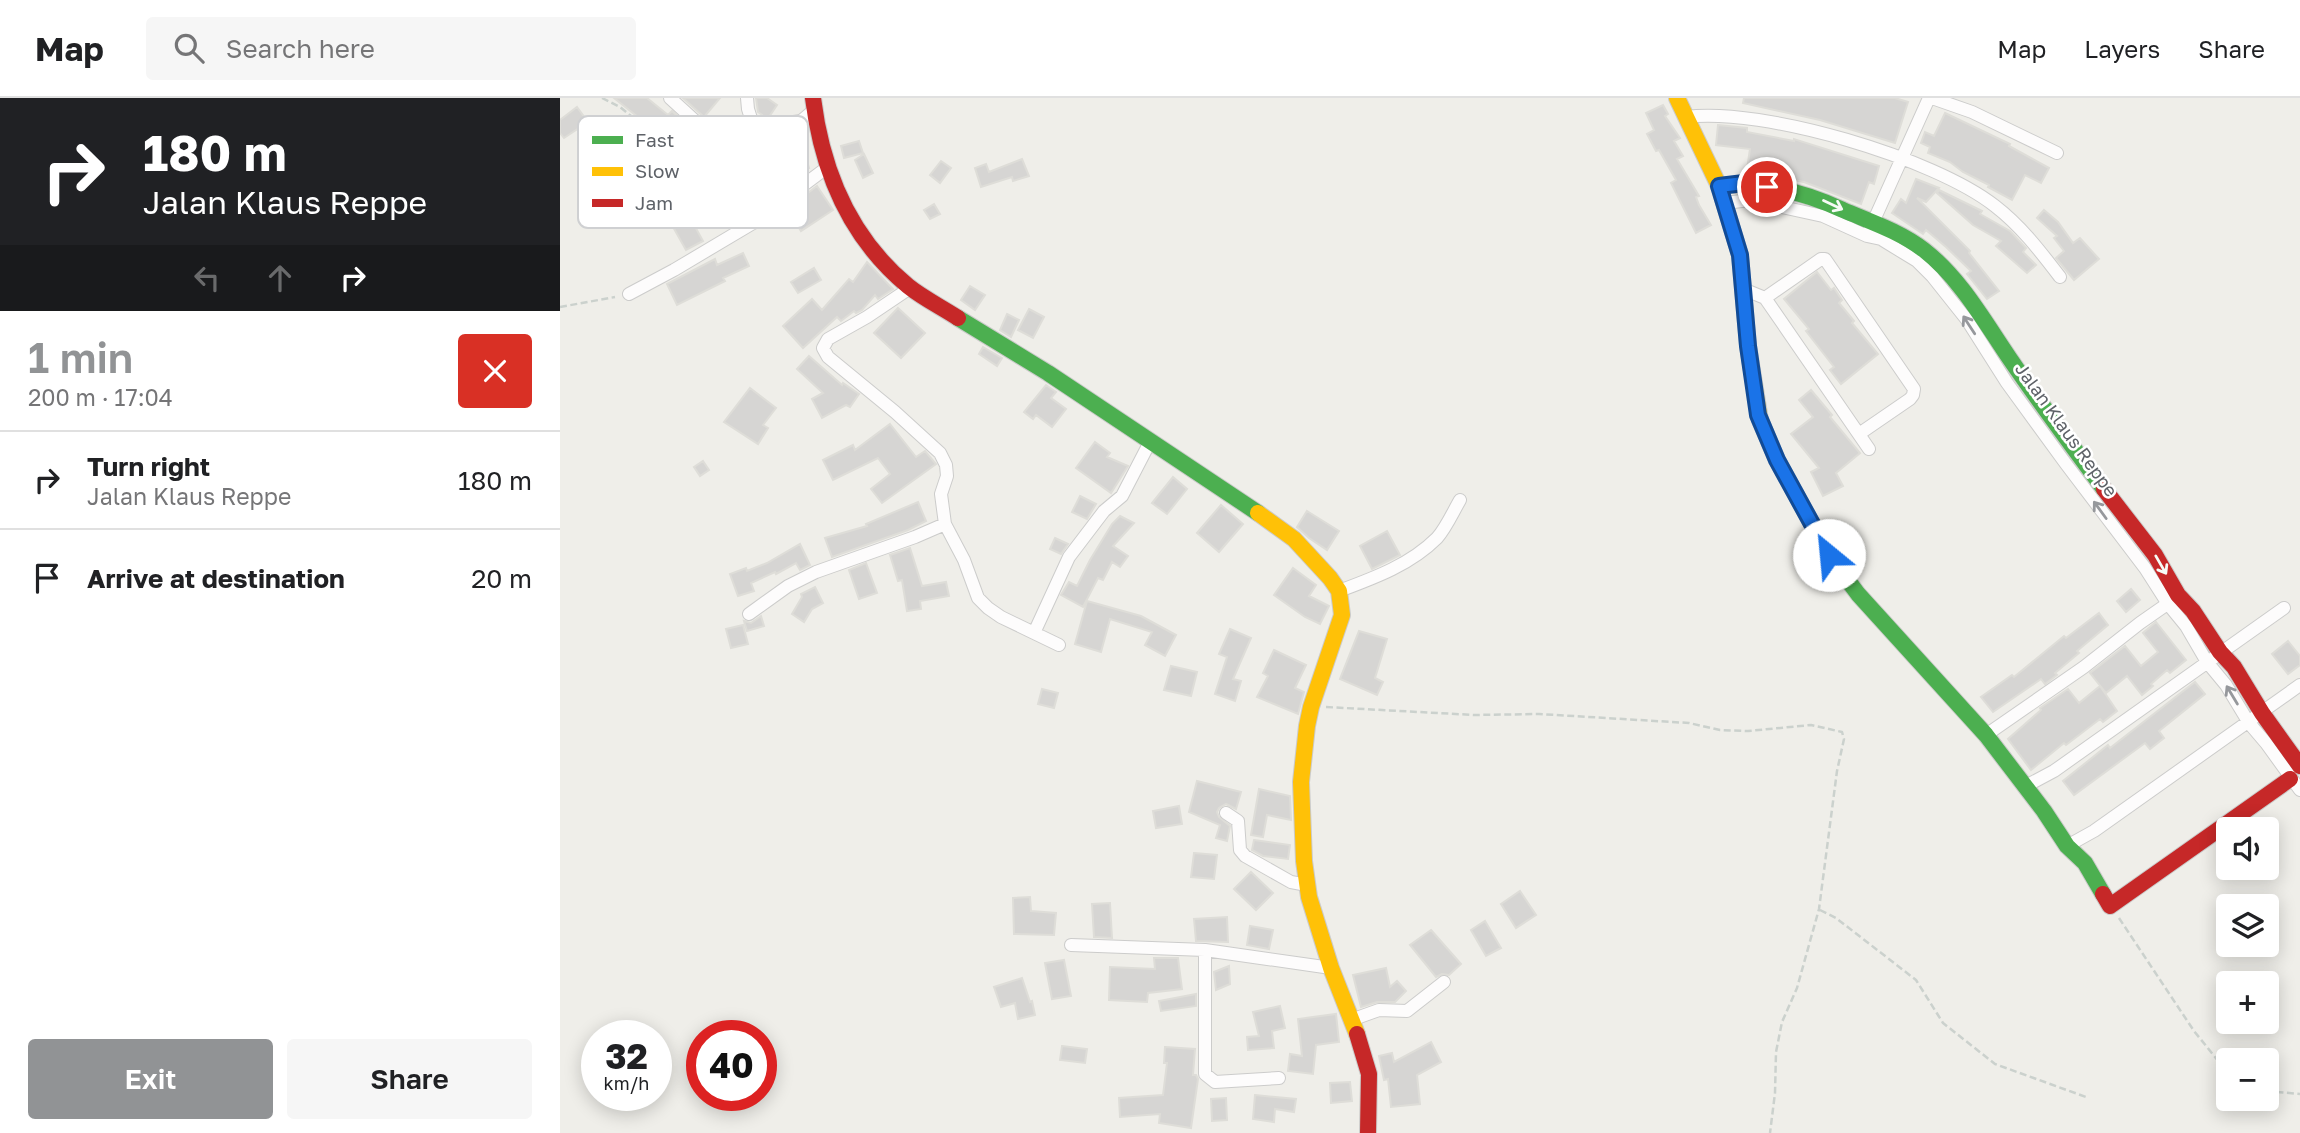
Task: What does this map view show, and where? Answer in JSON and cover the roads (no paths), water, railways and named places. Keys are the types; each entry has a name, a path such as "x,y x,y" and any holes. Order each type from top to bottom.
{"street":[{"path":"670,98 690,116"},
{"path":"747,98 750,116"},
{"path":"1677,98 1719,186 1740,255 1748,346 1758,415 1777,460 1829,555 1858,594 1986,735 2067,846 2085,863 2110,906 2297,779"},
{"path":"1870,230 1900,159 1931,98 1972,112 2057,153"},
{"path":"814,104 825,169 858,234 874,255 910,288 1231,493 1294,539 1339,591 1342,615 1311,707 1301,782 1304,861 1307,885 1331,968 1369,1073 1368,1133"},
{"path":"1686,117 1709,114 1807,129 1900,159 1958,183 1993,204 2023,229 2060,277"},
{"path":"808,182 825,169"},
{"name":"Jalan Klaus Reppe","path":"1719,186 1744,183 1791,191 1822,200 1870,230"},
{"name":"Jalan Klaus Reppe","path":"1725,203 1750,200 1793,208 1870,230 1885,225 1923,249 1961,287 2057,427 2155,555 2173,600 2193,611 2213,657 2234,667 2255,718 2297,779"},
{"path":"629,294 745,228"},
{"path":"1765,298 1821,259 1825,259 1914,389 1910,399 1859,434"},
{"path":"910,288 828,339 823,348 828,357 940,453 946,465 947,477 941,494 945,524 964,560 978,598 1001,617 1059,645"},
{"path":"1743,289 1765,298 1869,449"},
{"path":"1034,633 1069,556 1104,511 1122,496 1151,440"},
{"path":"1339,591 1373,579 1411,560 1439,537 1460,500"},
{"path":"750,614 788,586 816,572 945,524"},
{"path":"1986,735 2084,667 2173,600"},
{"path":"2024,787 2054,771 2284,608"},
{"path":"2067,846 2094,831 2300,685"},
{"path":"1226,813 1238,821 1240,850 1245,856 1291,882 1307,885"},
{"path":"1071,945 1205,950 1331,968"},
{"path":"1205,950 1205,1074 1215,1082 1279,1077"},
{"path":"1352,1020 1378,1010 1406,1011 1444,982"}]}
